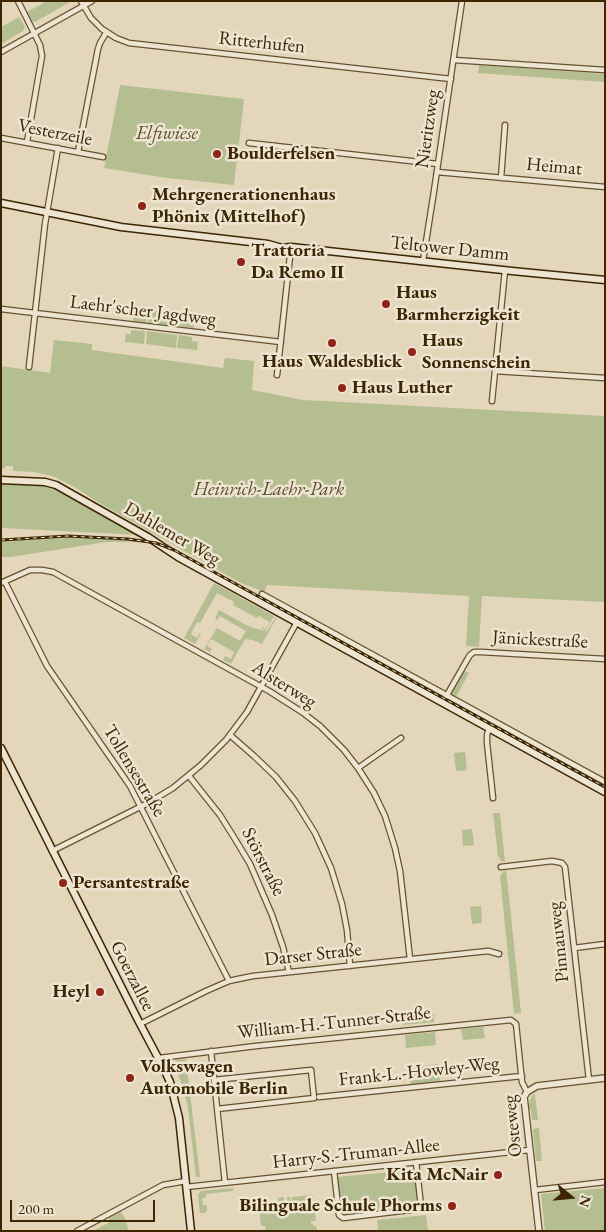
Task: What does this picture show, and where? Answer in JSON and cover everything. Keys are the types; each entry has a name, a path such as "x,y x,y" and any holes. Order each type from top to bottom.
{"main road":[{"name":"Teltower Damm","path":"1,203 96,223 138,229 268,244 284,243 292,247 605,280"},
{"name":"Dahlemer Weg","path":"1,480 51,484 62,488 143,534 178,557 605,792"},
{"name":"Goerzallee","path":"1,748 170,1082 179,1118 191,1231"}],"street":[{"path":"18,1 41,48 42,59 26,142"},
{"path":"1,52 83,4 92,1"},
{"name":"Nieritzweg","path":"422,261 462,1"},
{"name":"Ritterhufen","path":"83,4 94,21 106,33 119,40 132,43 451,79"},
{"path":"78,152 97,52 106,33"},
{"path":"454,60 605,70"},
{"name":"Heimat","path":"501,178 505,125"},
{"name":"Vesterzeile","path":"1,138 104,157"},
{"path":"250,143 438,164"},
{"path":"29,367 47,212 58,148"},
{"name":"Heimat","path":"437,172 605,187"},
{"path":"277,375 292,247"},
{"path":"492,401 504,270"},
{"name":"Laehr'scher Jagdweg","path":"1,310 281,342"},
{"path":"495,372 605,378"},
{"name":"Alsterweg","path":"3,582 26,571 42,570 53,572 262,687 302,712 320,726 345,751 358,768 385,816 401,875 410,960"},
{"name":"Tollensestraße","path":"3,582 47,666 130,786 229,981"},
{"path":"262,594 605,782"},
{"path":"277,611 281,604"},
{"path":"52,851 141,807 189,776 210,757 247,712 297,622"},
{"path":"309,629 313,622"},
{"path":"346,649 350,642"},
{"name":"Jänickestraße","path":"443,702 470,655 474,652 605,659"},
{"path":"380,668 384,660"},
{"path":"387,672 391,664"},
{"path":"400,679 404,671"},
{"path":"413,686 417,679"},
{"path":"423,692 427,684"},
{"path":"471,718 475,711"},
{"path":"489,728 487,743 493,798"},
{"path":"230,735 262,763 282,785 300,808 319,840 334,875 342,904 347,930 350,966"},
{"path":"358,768 401,738"},
{"path":"552,763 556,756"},
{"path":"569,772 573,764"},
{"name":"Störstraße","path":"189,776 220,815 250,864 281,938 289,972"},
{"name":"Pinnauweg","path":"501,866 550,861 560,862 564,865 589,1080"},
{"path":"574,948 605,944"},
{"name":"Darser Straße","path":"140,1024 229,981 253,976 488,951 499,954"},
{"name":"William-H.-Tunner-Straße","path":"159,1058 512,1020"},
{"name":"Osteweg","path":"512,1020 516,1024 522,1082 527,1092 524,1097 539,1231"},
{"path":"211,1051 224,1183"},
{"name":"Frank-L.-Howley-Weg","path":"214,1080 311,1070 314,1098 217,1109"},
{"name":"Frank-L.-Howley-Weg","path":"320,1097 522,1076"},
{"path":"527,1092 538,1086 605,1078"},
{"name":"Harry-S.-Truman-Allee","path":"77,1231 162,1185 224,1183 530,1150"},
{"path":"334,1171 339,1215 343,1218 418,1209 421,1206 416,1162"},
{"path":"534,1190 605,1182"}],"green space":[{"path":"47,1 72,1 35,22 32,21 27,12"},
{"path":"19,17 25,27 23,31 1,44 1,27"},
{"path":"479,65 605,74 605,82 478,73"},
{"name":"Elfiwiese","path":"120,85 244,99 234,185 167,178 104,168"},
{"path":"129,307 148,309 146,323 133,321 133,317 128,316"},
{"path":"149,310 180,313 178,326 148,323"},
{"path":"181,313 201,315 200,324 194,324 194,328 180,326"},
{"path":"131,330 145,331 144,344 125,342 126,334 131,334"},
{"path":"147,331 177,335 176,348 146,344"},
{"path":"179,335 192,337 192,341 198,342 197,350 177,348"},
{"name":"Heinrich-Laehr-Park","path":"54,340 92,344 92,350 223,368 225,358 254,361 252,390 303,400 605,416 605,602 482,596 479,647 466,646 469,596 267,585 264,592 239,582 55,477 33,472 13,471 13,466 5,466 5,469 1,468 1,366 50,373"},
{"path":"1,484 55,487 139,535 1,528"},
{"path":"68,538 128,539 139,542 106,542 1,557 1,541"},
{"path":"214,583 274,616 267,629 265,630 261,627 266,629 270,622 259,616 257,618 233,605 234,602 217,593 200,623 197,622 191,634 197,638 201,634 195,644 184,638"},
{"path":"219,610 250,627 266,631 277,617 262,644 245,639 231,664 223,660 225,656 231,659 234,652 211,639 207,646 212,649 210,652 204,649 217,628 240,641 246,631 220,616 217,620 215,619"},
{"path":"463,670 469,673 456,697 450,694"},
{"path":"477,714 551,755 553,758 474,717"},
{"path":"465,752 467,770 456,771 454,753"},
{"path":"493,813 500,813 505,862 501,861 498,856"},
{"path":"472,829 474,845 463,846 462,830"},
{"path":"506,870 521,1013 514,1014 500,876"},
{"path":"481,906 482,923 472,924 470,907"},
{"path":"434,1014 434,1022 403,1025 403,1017"},
{"path":"483,1027 485,1038 463,1040 461,1029"},
{"path":"435,1032 436,1045 406,1048 405,1035"},
{"path":"186,1059 200,1177 196,1177 188,1108 183,1087 174,1064 176,1060"},
{"path":"438,1064 440,1081 411,1085 409,1068"},
{"path":"533,1094 535,1095 538,1120 532,1120 529,1108"},
{"path":"539,1128 542,1161 536,1161 533,1129"},
{"path":"409,1170 415,1175 418,1200 418,1203 415,1201 413,1207 346,1215 340,1210 337,1177"},
{"path":"233,1188 233,1191 206,1194 206,1197 202,1198 203,1205 207,1205 207,1210 205,1213 200,1213 198,1195 201,1191"},
{"path":"605,1188 605,1231 545,1231 541,1194"},
{"path":"313,1195 316,1221 311,1221 311,1224 316,1226 317,1231 264,1231 266,1226 261,1226 259,1205 278,1203 278,1198 284,1197 284,1201 287,1201 287,1197 290,1197 291,1201 292,1197"},
{"path":"121,1212 129,1231 93,1231 110,1222 109,1218"},
{"path":"426,1215 428,1231 378,1231 377,1220"}],"railway":[{"path":"1,540 68,536 128,539 156,543 174,550 605,787"}],"place":[{"name":"Boulderfelsen","path":"217,154"},
{"name":"Mehrgenerationenhaus Phönix (Mittelhof)","path":"142,206"},
{"name":"Trattoria Da Remo II","path":"241,262"},
{"name":"Haus Barmherzigkeit","path":"386,304"},
{"name":"Haus Waldesblick","path":"332,343"},
{"name":"Haus Sonnenschein","path":"412,352"},
{"name":"Haus Luther","path":"342,388"},
{"name":"Persantestraße","path":"63,883"},
{"name":"Heyl","path":"100,992"},
{"name":"Volkswagen Automobile Berlin","path":"130,1078"},
{"name":"Kita McNair","path":"498,1175"},
{"name":"Bilinguale Schule Phorms","path":"452,1206"}]}
